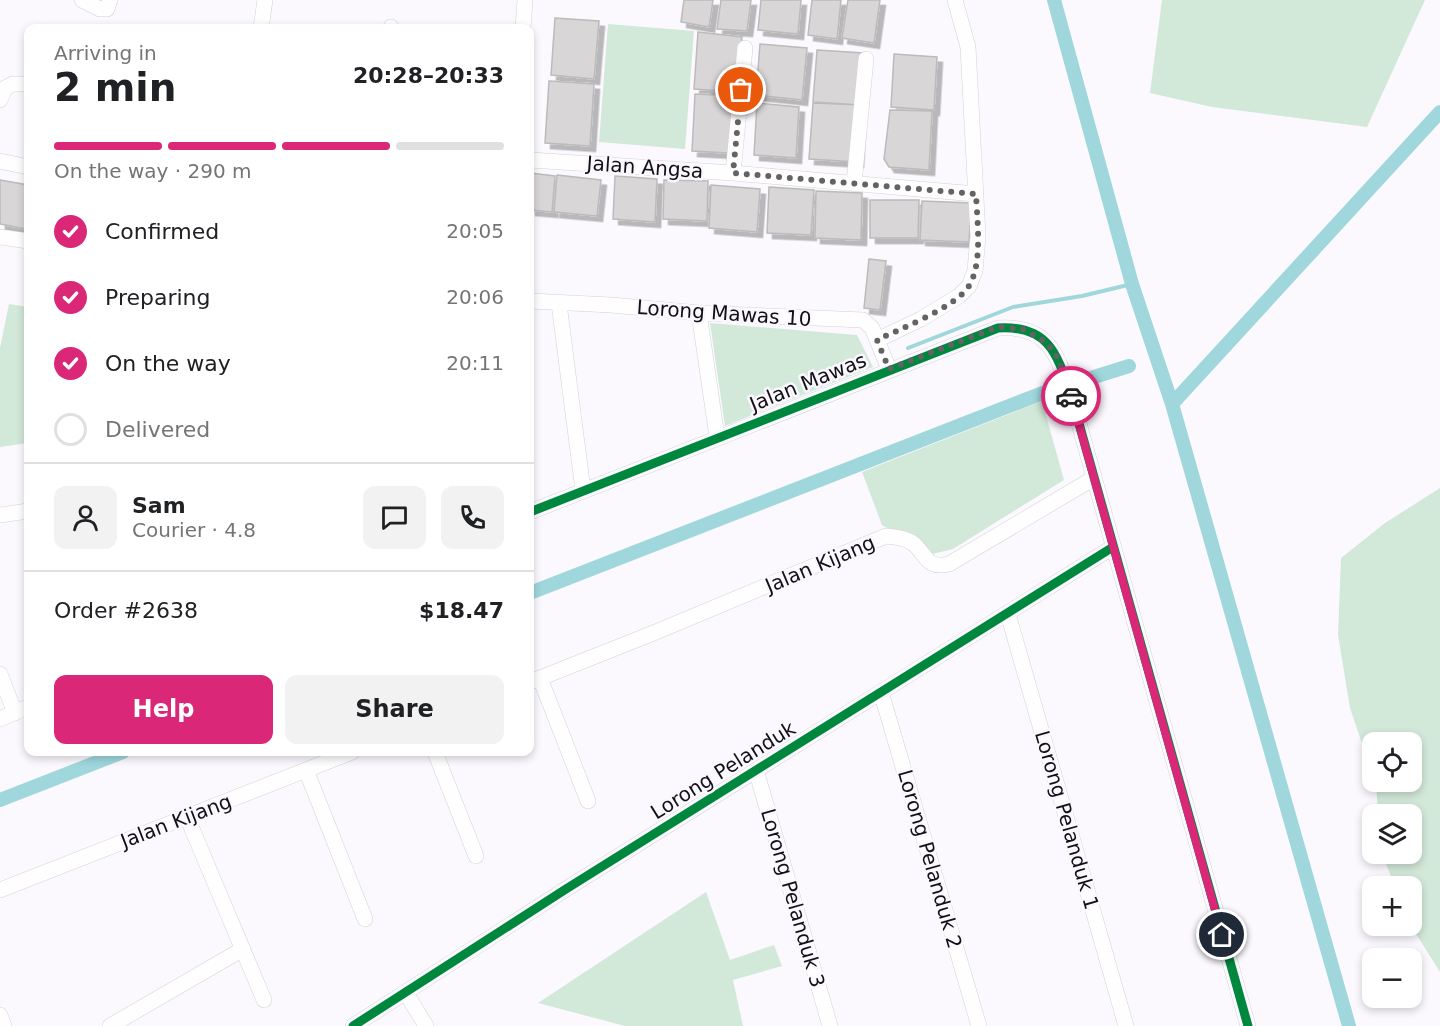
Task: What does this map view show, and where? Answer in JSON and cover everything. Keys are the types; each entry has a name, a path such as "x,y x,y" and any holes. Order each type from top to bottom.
{"street":[{"path":"82,0 100,9 107,9 110,1"},
{"path":"262,24 265,0"},
{"path":"523,24 525,0"},
{"path":"877,340 921,319 959,296 969,286 975,271 976,194 968,47 955,0"},
{"path":"733,173 745,48"},
{"path":"854,183 866,59"},
{"path":"0,100 5,88 13,84 24,84"},
{"name":"Jalan Angsa","path":"534,160 733,173 976,194"},
{"path":"0,161 24,166"},
{"path":"0,237 24,240"},
{"name":"Lorong Mawas 10","path":"534,301 611,305 699,313 863,320 872,328 889,369"},
{"path":"559,304 583,490"},
{"path":"699,313 717,437"},
{"name":"Jalan Mawas","path":"534,510 998,327 1031,332 1046,343 1058,358 1071,395 1248,1026"},
{"name":"Jalan Kijang","path":"535,680 886,536 903,538 914,544 926,558 936,565 949,564 1094,478"},
{"path":"0,515 24,512"},
{"name":"Lorong Pelanduk","path":"353,1026 576,883 1113,547"},
{"name":"Lorong Pelanduk 1","path":"1008,614 1126,1026"},
{"path":"0,674 22,710 0,719"},
{"path":"535,680 588,801"},
{"name":"Lorong Pelanduk 2","path":"881,692 979,1026"},
{"name":"Jalan Kijang","path":"0,890 342,756"},
{"path":"437,756 476,856"},
{"path":"306,770 365,919"},
{"name":"Lorong Pelanduk 3","path":"756,770 830,1026"},
{"path":"187,817 264,1000"},
{"path":"110,1026 243,949"},
{"path":"406,993 426,1026"},
{"path":"0,1016 4,1026"}],"green space":[{"path":"1162,0 1425,0 1367,127 1212,107 1150,93"},
{"path":"608,24 694,31 685,149 599,142"},
{"path":"9,304 24,306 24,444 0,447 0,348"},
{"path":"710,323 857,335 873,367 725,426"},
{"path":"1042,401 1064,480 953,549 924,556 904,538 882,525 862,472"},
{"path":"1440,488 1440,972 1417,936 1422,936 1422,876 1391,876 1386,864 1422,864 1422,804 1377,804 1377,792 1422,792 1422,732 1362,732 1362,743 1350,708 1338,635 1341,558 1385,523"},
{"path":"706,892 730,960 774,945 782,966 733,980 743,1026 625,1026 538,1003"}],"building":[{"path":"684,0 713,0 709,27 681,22"},
{"path":"721,0 751,0 747,31 717,29"},
{"path":"761,0 801,0 798,34 758,30"},
{"path":"812,0 841,0 837,39 808,35"},
{"path":"848,0 880,0 874,43 842,38"},
{"path":"555,18 599,21 594,79 551,75"},
{"path":"698,32 742,37 737,92 694,89"},
{"path":"760,44 807,48 802,100 756,95"},
{"path":"817,50 864,53 861,105 813,102"},
{"path":"894,54 937,57 934,110 891,107"},
{"path":"549,81 594,84 590,146 545,143"},
{"path":"695,94 738,96 728,153 692,151"},
{"path":"757,103 799,107 796,158 754,155"},
{"path":"813,103 861,105 858,162 809,159"},
{"path":"890,110 932,111 929,170 889,167 884,159"},
{"path":"534,173 555,176 552,212 534,210"},
{"path":"557,175 601,180 597,216 554,212"},
{"path":"615,176 657,179 655,222 613,219"},
{"path":"0,180 24,184 24,229 0,224"},
{"path":"664,180 708,181 707,221 663,219"},
{"path":"711,185 760,189 757,232 709,228"},
{"path":"769,187 814,190 811,235 767,233"},
{"path":"816,191 862,193 861,240 815,238"},
{"path":"870,200 919,200 918,238 870,238"},
{"path":"922,201 971,203 969,242 920,240"},
{"path":"869,259 886,261 880,310 864,308"}],"waterway":[{"path":"1054,0 1132,284 1172,404 1349,1026"},
{"path":"1172,404 1440,112"},
{"path":"908,348 1013,307 1082,296 1132,284"},
{"path":"534,591 1040,394 1129,366"},
{"path":"0,800 113,756"}],"cycle path":[{"path":"534,510 998,328 1015,328 1029,331 1040,337 1055,355 1071,395 1248,1026"},
{"path":"353,1026 566,889 1113,547"}],"way so far":[{"path":"741,90 733,173 976,194 978,236 975,271 969,286 959,296 921,319 877,340 889,369 998,327 1022,329 1031,332 1050,347 1058,358 1071,396"}],"route":[{"path":"1071,396 1222,935"}]}
